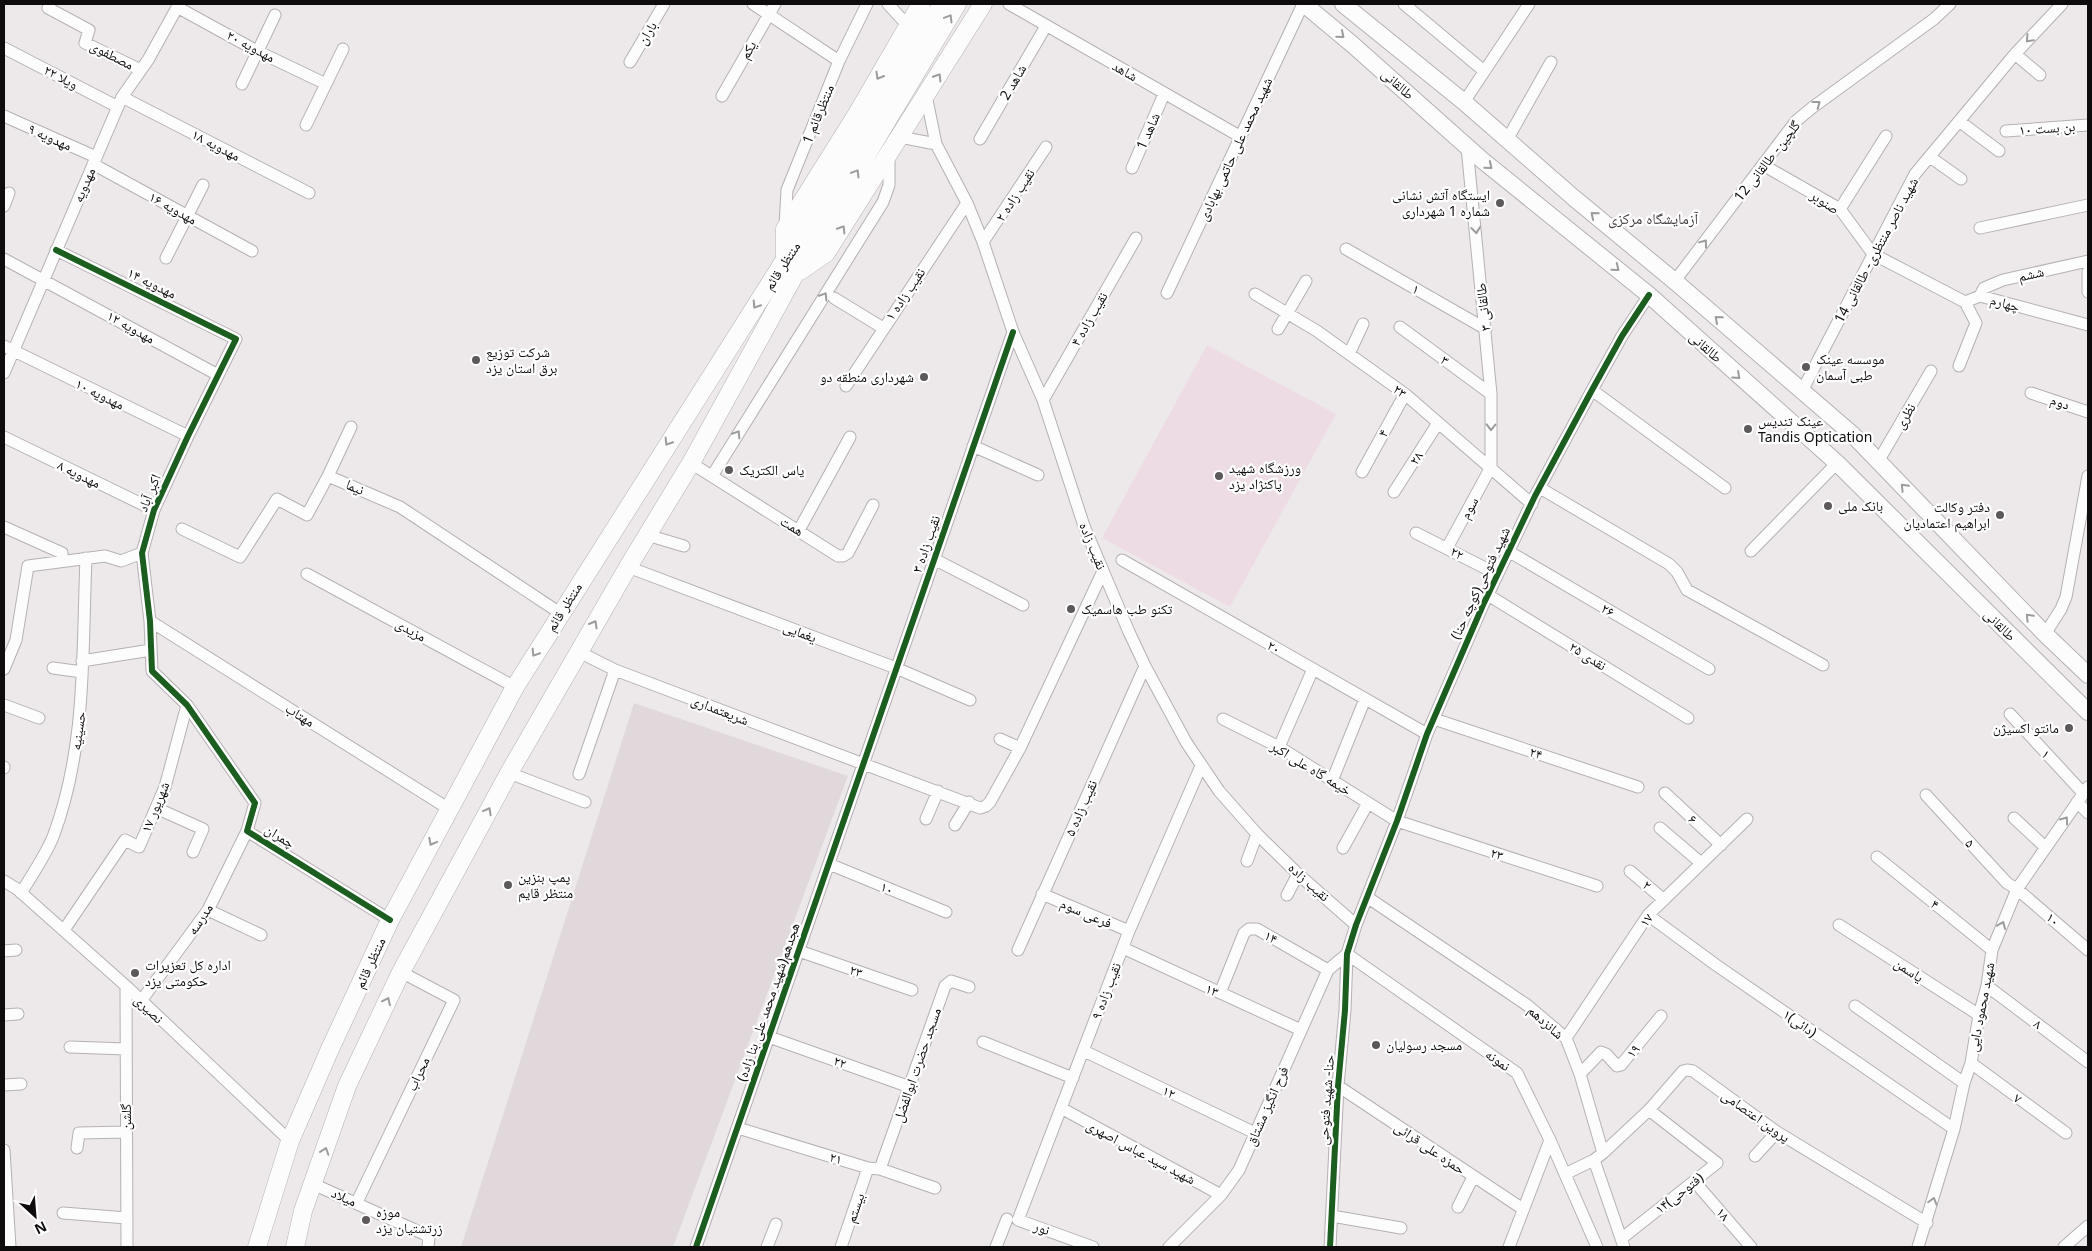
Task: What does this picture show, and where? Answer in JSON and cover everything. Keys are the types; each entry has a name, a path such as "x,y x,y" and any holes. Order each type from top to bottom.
{"main road":[{"path":"921,4 857,114 785,229 790,268 826,253 983,4"},
{"name":"منتظر قائم","path":"295,1247 303,1211 347,1086 401,972 508,773 691,463 790,268 942,4"},
{"name":"منتظر قائم","path":"257,1247 290,1141 330,1049 390,920 515,687 560,613 790,268 957,4"},
{"name":"طالقانی","path":"1303,4 1353,45 1468,147 1649,295 1837,463 2088,712"},
{"name":"طالقانی","path":"1343,4 1464,102 1852,434 2045,634 2088,675"}],"street":[{"name":"مصطفوی","path":"50,4 48,8 90,30 85,43 141,70"},
{"name":"باران","path":"630,62 664,4"},
{"path":"753,4 839,61"},
{"name":"یکم","path":"722,96 774,4"},
{"name":"منتظرقائم 1","path":"785,229 787,190 839,61 867,4"},
{"path":"888,4 908,26"},
{"name":"شاهد","path":"1010,4 1241,137"},
{"name":"شهید محمد علی حاتمی بهابادی","path":"1167,293 1303,4"},
{"path":"1404,4 1484,71"},
{"path":"1464,102 1529,4"},
{"name":"گلچین- طالقانی 12","path":"1674,282 1796,121 1934,19 1950,4"},
{"name":"شهید ناصر منتظری- طالقانی 14","path":"1802,391 1915,174 2015,54 2062,4"},
{"name":"مهدویه","path":"4,373 8,349 44,279 120,102 141,70 178,5"},
{"name":"مهدویه ۲۰","path":"178,5 257,51 326,84"},
{"path":"242,84 275,14"},
{"name":"شاهد 2","path":"980,139 1046,26"},
{"name":"ویلا ۲۲","path":"4,48 120,102"},
{"path":"306,125 343,49"},
{"path":"2015,54 2040,76"},
{"path":"1507,140 1551,62"},
{"name":"شاهد 1","path":"1132,168 1164,94"},
{"name":"نقیب زاده","path":"926,95 936,144 967,204 983,242 1013,332 1043,400 1084,526 1145,666 1186,742 1219,790 1257,834 1298,874 1356,925"},
{"name":"مهدویه ۱۸","path":"120,102 309,193"},
{"name":"مهدویه ۹","path":"4,116 95,161"},
{"path":"1959,121 1999,151"},
{"name":"بن بست ۱۰","path":"2006,131 2088,125"},
{"path":"1840,209 1886,136"},
{"path":"900,137 936,144"},
{"name":"نقیب زاده ۲","path":"983,242 1046,147"},
{"name":"طالقانی ۳","path":"1468,147 1491,394 1491,467"},
{"path":"712,476 883,202 889,185 889,154"},
{"path":"1930,157 1961,178"},
{"name":"مهدویه ۱۶","path":"95,161 252,251"},
{"name":"صنوبر","path":"1763,165 1840,209 1873,254"},
{"path":"166,258 203,185"},
{"path":"4,206 9,193"},
{"name":"نقیب زاده ۱","path":"846,386 967,204"},
{"path":"1980,228 2088,205"},
{"name":"نقیب زاده ۴","path":"1043,400 1136,238"},
{"name":"۱","path":"1346,249 1486,329"},
{"name":"مهدویه ۱۴","path":"56,250 236,338"},
{"path":"1873,254 1965,302 1976,323 1959,366"},
{"name":"مهدویه ۱۲","path":"4,259 218,375"},
{"name":"ششم","path":"1980,296 1984,288 2003,280 2088,261"},
{"path":"2088,272 2088,292"},
{"path":"1278,329 1306,281"},
{"name":"۲۳","path":"1255,294 1317,330 1405,394 1532,504"},
{"name":"(کوچه حنا)شهید فتوحی","path":"1356,925 1397,821 1426,734 1508,551 1592,390 1622,336 1649,295"},
{"name":"چهارم","path":"1965,302 1980,296 2088,325"},
{"path":"834,298 883,328"},
{"path":"1349,354 1363,324"},
{"name":"۳","path":"1400,326 1491,394"},
{"name":"نقیب زاده ۳","path":"863,765 1013,332"},
{"name":"اکبر آباد","path":"152,670 150,621 142,553 154,510 236,338"},
{"name":"مهدویه ۱۰","path":"8,349 188,436"},
{"name":"نظری","path":"1879,460 1931,371"},
{"path":"1592,390 1724,488"},
{"name":"دوم","path":"2031,393 2088,412"},
{"name":"۴","path":"1362,472 1405,394"},
{"name":"۲۸","path":"1394,492 1438,423"},
{"path":"328,476 351,427"},
{"name":"مهدویه ۸","path":"4,437 154,510"},
{"path":"799,530 850,437"},
{"path":"973,446 1038,475"},
{"name":"همت","path":"691,463 838,556 843,556 848,552 873,505"},
{"path":"1751,551 1837,463"},
{"name":"سوم","path":"1447,548 1491,467"},
{"name":"نیما","path":"182,529 240,557 277,499 307,515 328,476 400,507 560,613"},
{"path":"2045,634 2061,609 2066,597 2088,476"},
{"path":"1540,488 1669,564 1677,572 1687,590 1823,665"},
{"path":"4,527 62,553 62,561"},
{"name":"۲۲","path":"1416,534 1498,574"},
{"path":"647,535 684,546"},
{"name":"۲۶","path":"1508,551 1709,669"},
{"path":"4,669 16,640 28,566 105,556 121,561 142,553"},
{"name":"حسینیه","path":"21,893 53,838 74,767 82,706 86,558"},
{"path":"934,559 1022,605"},
{"name":"۲۰","path":"1122,560 1426,734"},
{"name":"یغمایی","path":"628,567 896,668 970,700"},
{"path":"955,826 969,802 980,808 986,806 1020,748 1103,571"},
{"name":"مزیدی","path":"307,574 515,687"},
{"name":"۲۵ نقدی","path":"1488,595 1688,718"},
{"name":"مهتاب","path":"150,621 450,809"},
{"path":"53,668 82,666 151,650"},
{"name":"شریعتمداری","path":"578,652 615,670 863,765 969,802"},
{"name":"نقیب زاده ۵","path":"1018,950 1145,666"},
{"name":"چمران","path":"152,670 187,705 255,803 247,831 390,920"},
{"path":"579,774 615,670"},
{"path":"1279,747 1313,670"},
{"path":"1332,781 1365,699"},
{"path":"4,705 38,718"},
{"name":"۱۷ شهریور","path":"64,930 125,840 139,847 165,787 187,705"},
{"name":"۱","path":"2010,714 2083,794 2088,814"},
{"name":"خیمه گاه علی اکبر","path":"1224,719 1279,747 1397,821"},
{"name":"۲۴","path":"1434,719 1638,787"},
{"path":"1000,739 1020,748"},
{"name":"هجدهم(شهید محمد علی بنا زاده)","path":"696,1247 863,765"},
{"name":"نقیب زاده ۹","path":"1013,1219 1084,1051 1129,931 1201,766"},
{"path":"508,773 585,802"},
{"path":"926,819 938,791"},
{"name":"۶","path":"1665,793 1721,845"},
{"name":"شهید محمود دایی","path":"1918,1247 1954,1129 1964,1084 1971,1063 1979,1015 1987,986 1992,950 2017,889 2083,794"},
{"name":"۵","path":"1926,795 1998,874 2017,889"},
{"path":"1343,848 1368,803"},
{"path":"156,808 203,829 193,852"},
{"path":"2014,818 2045,847"},
{"name":"۱۷","path":"1566,1038 1648,915 1747,819"},
{"name":"۲۳","path":"1397,821 1597,886"},
{"path":"1660,828 1701,863"},
{"name":"مدرسه","path":"141,1001 208,910 247,831"},
{"path":"1246,861 1257,834"},
{"name":"۴","path":"1877,857 1992,950"},
{"name":"۱۰","path":"829,864 946,912"},
{"name":"۲","path":"1630,871 1664,900"},
{"path":"1287,895 1298,874"},
{"name":"نصیری","path":"4,881 64,930 126,986 290,1141"},
{"name":"۱۰","path":"2017,889 2088,950"},
{"name":"فرعی سوم","path":"1042,894 1129,931"},
{"name":"شانزدهم","path":"1367,897 1527,1005 1566,1038 1580,1074 1622,1243"},
{"path":"208,910 261,935"},
{"name":"۱(دائی)","path":"1648,915 1716,965 1954,1129"},
{"name":"یاسمن","path":"1839,924 1979,1015"},
{"name":"حنا- شهید فتوحی","path":"1330,1247 1347,954 1356,925"},
{"name":"۱۴","path":"1220,993 1244,933 1249,929 1257,929 1328,970"},
{"name":"۱۳","path":"1123,948 1302,1030"},
{"path":"4,950 16,950"},
{"name":"۲۳","path":"799,951 912,990"},
{"name":"فرح انگیز مشتاق","path":"1170,1247 1221,1194 1242,1164 1328,970 1347,954"},
{"name":"نمونه","path":"1347,954 1517,1073 1550,1140 1598,1247"},
{"name":"محراب","path":"357,1202 454,1000 401,972"},
{"name":"مسجد حضرت ابوالفضل","path":"880,1169 945,986 951,981 969,987"},
{"name":"گلشن","path":"126,986 127,1247"},
{"name":"۸","path":"1987,986 2088,1062"},
{"path":"1855,1006 1964,1084"},
{"path":"4,1015 18,1014"},
{"name":"۱۹","path":"1580,1074 1601,1052 1606,1054 1617,1066 1621,1064 1661,1016"},
{"name":"۲۲","path":"769,1037 910,1087"},
{"path":"983,1042 1073,1078"},
{"path":"70,1046 126,1049"},
{"name":"۱۲","path":"1084,1051 1255,1133"},
{"name":"۷","path":"1971,1063 2066,1133"},
{"name":"پروین اعتصامی","path":"1565,1174 1599,1156 1649,1110 1683,1072 1688,1070 1694,1071 1777,1132 1926,1223"},
{"path":"4,1085 21,1084"},
{"name":"حمزه علی قرائی","path":"1338,1086 1523,1209"},
{"name":"شهید سید عباس اصهری","path":"1061,1108 1221,1194"},
{"name":"۱۴(فتوحی)","path":"1622,1243 1717,1163 1649,1110"},
{"name":"۲۱","path":"738,1128 868,1168 880,1169 935,1188"},
{"path":"77,1148 78,1133 126,1132"},
{"path":"1755,1156 1777,1132"},
{"path":"1509,1247 1550,1140"},
{"path":"4,1150 10,1247"},
{"name":"بیستم","path":"841,1247 868,1168"},
{"path":"1458,1207 1473,1177"},
{"name":"۱۸","path":"1694,1181 1751,1247"},
{"name":"میلاد","path":"314,1184 357,1202 428,1242"},
{"path":"63,1214 127,1218"},
{"path":"1332,1216 1401,1228"},
{"path":"996,1247 1013,1219"},
{"name":"نور","path":"1013,1219 1093,1247"},
{"path":"768,1247 776,1224"},
{"path":"2064,1247 2088,1226"}],"shaded area":[{"name":"ورزشگاه شهید پاکنژاد یزد","path":"1207,345 1336,414 1230,607 1102,538"},
{"path":"634,703 848,776 673,1247 461,1247"}],"cycle path":[{"path":"56,250 236,339 154,510 142,553 150,621 152,671 187,705 255,803 247,831 390,920"},
{"path":"1330,1247 1347,954 1356,925 1397,821 1427,734 1483,605 1535,496 1622,336 1649,295"},
{"path":"696,1247 1013,332"}],"place":[{"name":"ایستگاه آتش نشانی شماره 1 شهرداری","path":"1500,203"},
{"name":"شرکت توزیع برق استان یزد","path":"476,360"},
{"name":"موسسه عینک طبی آسمان","path":"1806,367"},
{"name":"شهرداری منطقه دو","path":"924,377"},
{"name":"عینک تندیس Tandis Optication","path":"1748,429"},
{"name":"یاس الکتریک","path":"729,470"},
{"name":"ورزشگاه شهید پاکنژاد یزد","path":"1219,476"},
{"name":"بانک ملی","path":"1828,506"},
{"name":"دفتر وکالت ابراهیم اعتمادیان","path":"2000,515"},
{"name":"تکنو طب هاسمیک","path":"1071,609"},
{"name":"مانتو اكسيژن","path":"2069,728"},
{"name":"پمپ بنزین منتظر قایم","path":"508,885"},
{"name":"اداره کل تعزیرات حکومتی یزد","path":"135,973"},
{"name":"مسجد رسولیان","path":"1376,1045"},
{"name":"موزه زرتشتیان یزد","path":"366,1220"}],"district":[{"name":"آزمایشگاه مرکزی","path":"1653,219"}]}
